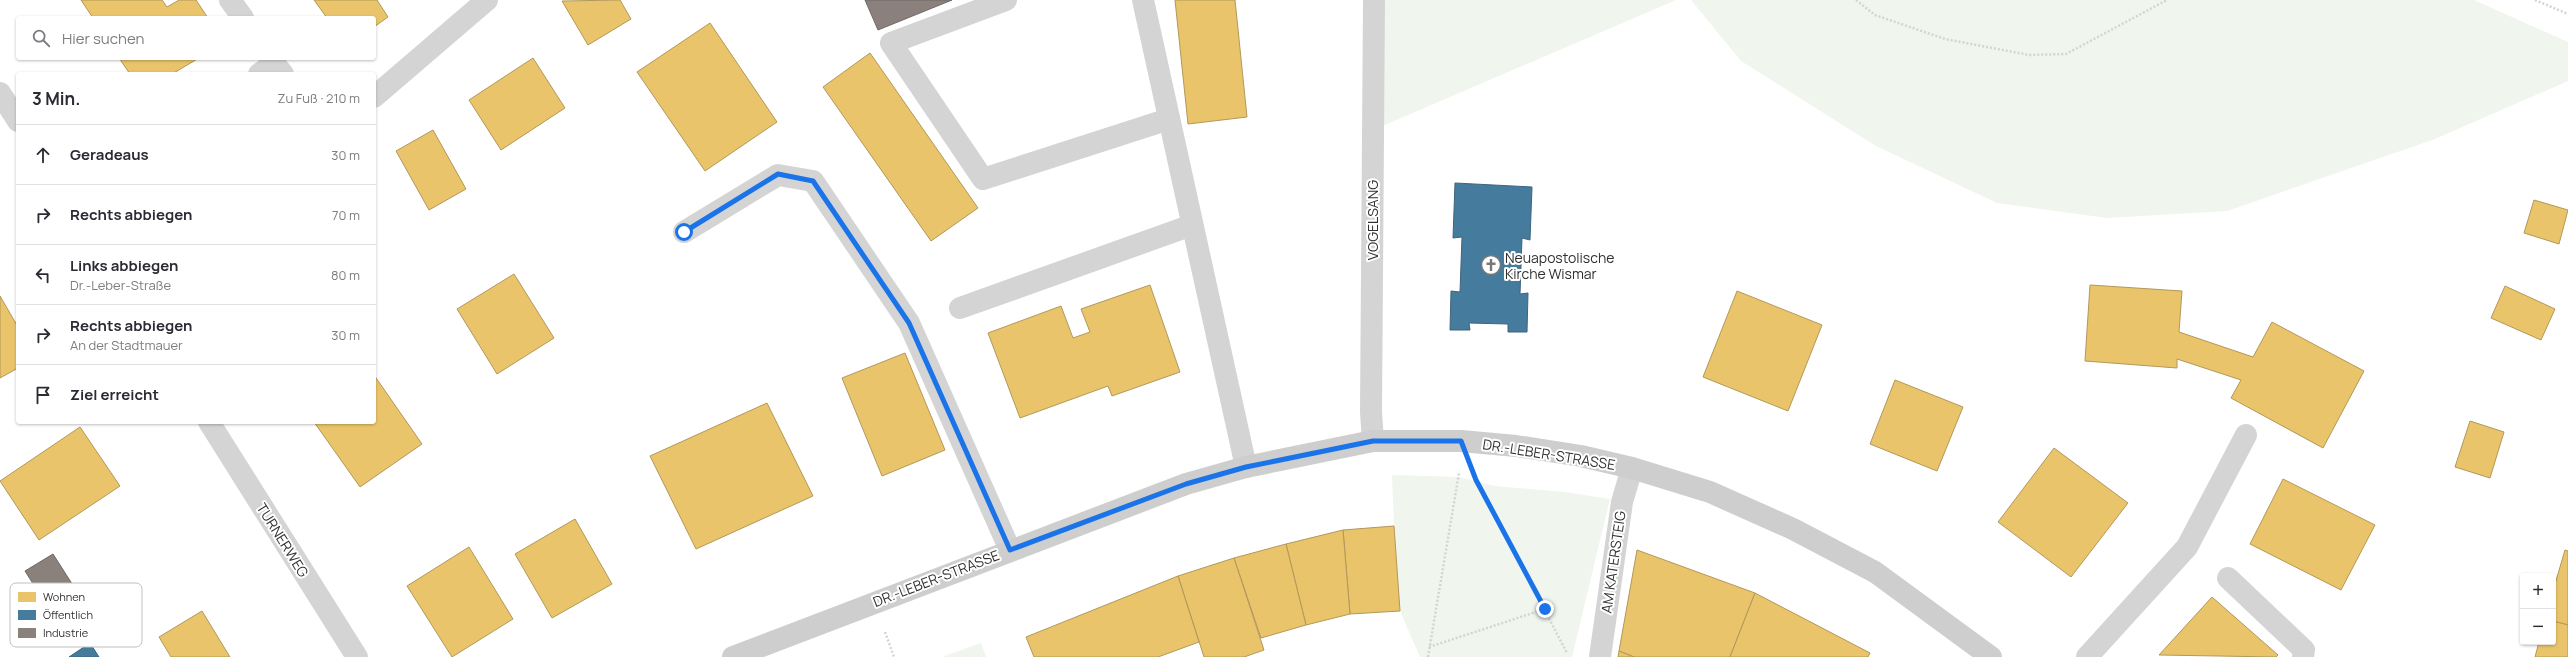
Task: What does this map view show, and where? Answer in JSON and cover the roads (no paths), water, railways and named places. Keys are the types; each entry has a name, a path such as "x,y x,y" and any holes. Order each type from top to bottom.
{"main road":[{"name":"DR.-LEBER-STRASSE","path":"733,657 1186,484 1246,467 1373,441 1461,441 1524,447 1632,468 1710,492 1820,543 1875,572 1991,657"}],"street":[{"path":"230,0 242,16"},
{"path":"376,95 487,0"},
{"path":"1006,0 891,43 983,179 1169,119"},
{"path":"1144,0 1246,467"},
{"name":"VOGELSANG","path":"1373,441 1371,396 1374,0"},
{"path":"0,93 16,118"},
{"path":"684,232 778,174 813,181 909,323 1010,550"},
{"path":"960,308 1192,225"},
{"name":"TURNERWEG","path":"210,424 357,657"},
{"path":"2086,657 2187,547 2246,435"},
{"name":"AM KATERSTEIG","path":"1600,657 1622,502 1632,468"},
{"path":"2228,578 2304,650 2304,657"}],"place":[{"name":"Neuapostolische Kirche Wismar","path":"1491,265"}]}
